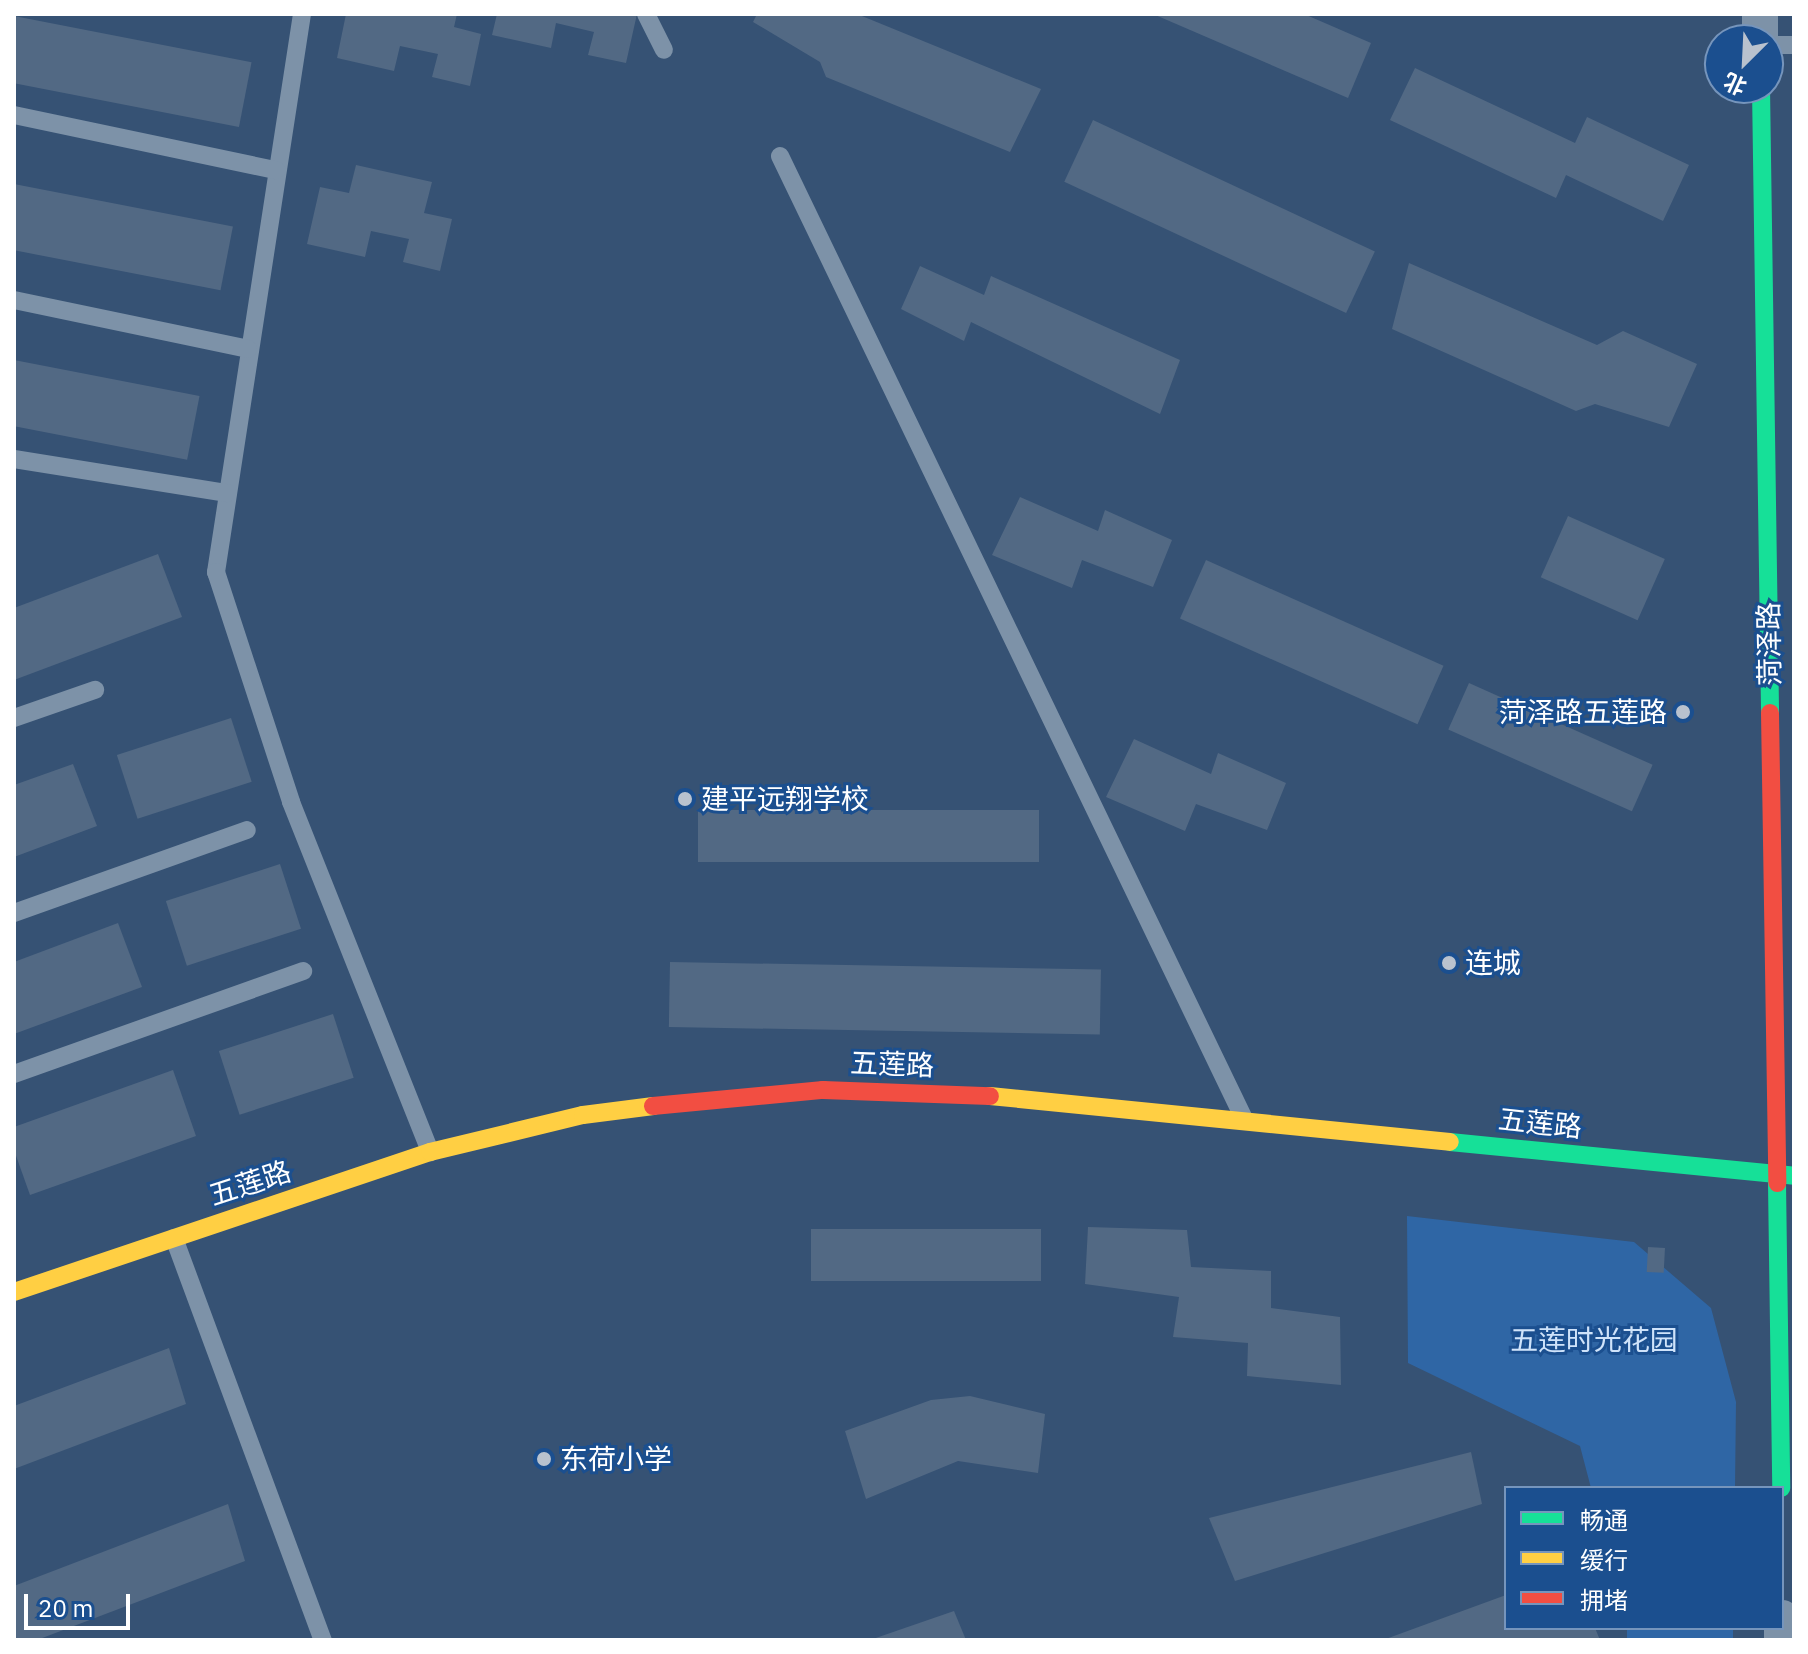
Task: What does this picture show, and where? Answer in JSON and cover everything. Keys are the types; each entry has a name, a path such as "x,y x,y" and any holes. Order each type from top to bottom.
{"street":[{"name":"菏泽路","path":"1761,104 1786,1175 1781,1486"},
{"name":"五莲路","path":"14,1292 430,1152 615,1110 823,1090 985,1096 1786,1175"}],"lane":[{"path":"302,14 216,572 291,802 430,1152"},
{"path":"646,14 664,50"},
{"path":"14,115 276,170"},
{"path":"780,156 1245,1121"},
{"path":"14,300 248,349"},
{"path":"14,459 227,493"},
{"path":"14,718 95,690"},
{"path":"14,913 247,830"},
{"path":"14,1074 303,971"},
{"path":"174,1238 323,1640"}],"green space":[{"name":"五莲时光花园","path":"1407,1216 1634,1242 1711,1308 1736,1402 1735,1486 1590,1486 1580,1446 1408,1363"},
{"path":"1627,1630 1733,1630 1733,1640 1627,1640"}],"building":[{"path":"346,14 457,14 454,27 481,34 470,86 432,77 438,54 400,46 394,71 337,58"},
{"path":"497,14 637,14 626,63 588,55 594,32 556,23 551,48 492,35"},
{"path":"757,14 857,14 1041,89 1010,152 826,77 820,62 753,22"},
{"path":"1153,14 1304,14 1371,43 1348,98"},
{"path":"14,16 252,62 239,127 14,83"},
{"path":"1415,68 1575,143 1587,117 1689,165 1663,221 1566,175 1556,198 1390,120"},
{"path":"1093,120 1375,251 1346,313 1064,182"},
{"path":"356,165 432,182 424,213 452,219 440,271 403,262 409,239 371,231 365,257 307,244 320,187 349,193"},
{"path":"14,184 233,227 221,290 14,250"},
{"path":"1409,263 1597,345 1623,331 1697,364 1669,427 1595,404 1576,411 1392,329"},
{"path":"920,266 984,295 991,276 1180,360 1160,414 971,322 964,341 901,309"},
{"path":"14,360 200,396 187,460 14,426"},
{"path":"1020,497 1098,531 1105,510 1172,540 1153,587 1082,560 1072,588 992,555"},
{"path":"1568,516 1665,559 1638,620 1541,577"},
{"path":"158,554 182,617 14,680 14,608"},
{"path":"1206,560 1444,666 1417,724 1180,618"},
{"path":"1469,683 1653,765 1632,811 1448,730"},
{"path":"231,718 252,782 138,819 117,755"},
{"path":"1134,739 1211,774 1218,753 1286,783 1267,830 1196,804 1185,831 1106,797"},
{"path":"73,764 97,826 14,857 14,785"},
{"path":"698,810 1039,810 1039,862 698,862"},
{"path":"280,864 301,929 187,966 166,901"},
{"path":"118,923 142,987 14,1034 14,962"},
{"path":"670,962 1101,970 1100,1035 669,1027"},
{"path":"333,1014 354,1078 240,1115 219,1051"},
{"path":"173,1070 196,1136 30,1195 14,1150 14,1127"},
{"path":"1088,1227 1187,1230 1191,1267 1271,1271 1271,1308 1340,1317 1341,1385 1247,1376 1248,1343 1173,1337 1179,1297 1085,1284"},
{"path":"811,1229 1041,1229 1041,1281 811,1281"},
{"path":"1648,1247 1665,1248 1664,1273 1647,1272"},
{"path":"169,1348 186,1404 14,1469 14,1406"},
{"path":"970,1396 1045,1414 1038,1473 958,1461 866,1499 845,1431 931,1400"},
{"path":"1471,1452 1482,1504 1235,1581 1209,1518"},
{"path":"228,1504 245,1561 37,1640 14,1640 14,1586"},
{"path":"1504,1596 1504,1630 1596,1630 1600,1640 1383,1640"},
{"path":"954,1611 966,1640 870,1640"}],"traffic: fast":[{"path":"1761,104 1770,713"},
{"path":"1450,1142 1794,1176"},
{"path":"1777,1183 1781,1486"}],"traffic: slow":[{"path":"990,1096 1450,1142"},
{"path":"14,1292 430,1152 583,1115 653,1106"}],"traffic: jam":[{"path":"1770,713 1777,1183"},
{"path":"653,1106 823,1090 990,1096"}],"place":[{"name":"菏泽路五莲路","path":"1683,712"},
{"name":"建平远翔学校","path":"685,799"},
{"name":"连城","path":"1449,963"},
{"name":"东荷小学","path":"544,1459"}]}
